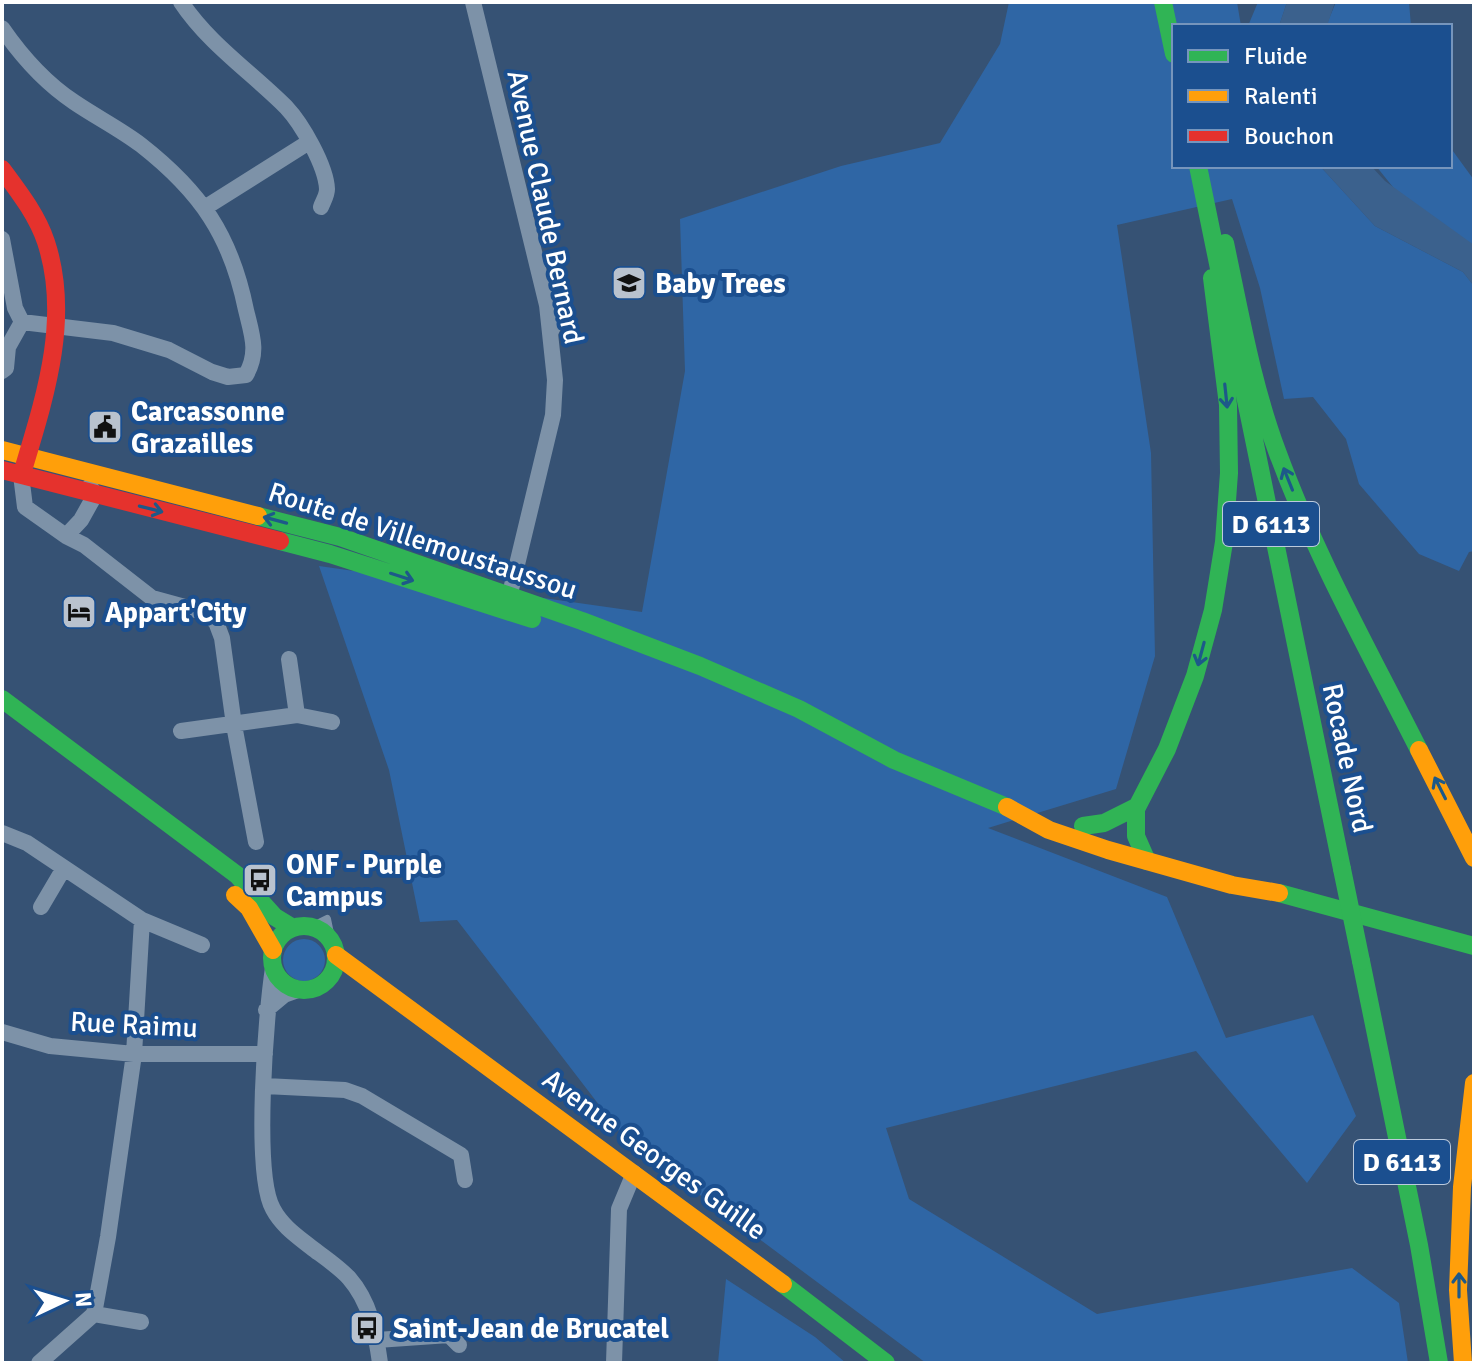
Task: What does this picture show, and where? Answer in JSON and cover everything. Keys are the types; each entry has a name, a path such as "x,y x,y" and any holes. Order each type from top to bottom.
{"street":[{"path":"181,2 215,42 288,109 323,171 327,193 321,207"},
{"name":"Avenue Claude Bernard","path":"473,2 547,305 555,380 553,415 507,604"},
{"path":"1166,2 1178,24"},
{"path":"1166,2 1172,41"},
{"path":"2,28 41,76 71,100 140,144 206,207 226,243 242,290 254,361 246,375 228,377 169,350 113,333 22,322"},
{"path":"206,207 309,142"},
{"path":"1147,861 1137,844 1134,827 1136,807 1157,770 1195,675 1212,612 1222,553 1228,481 1228,404 1202,171"},
{"path":"1202,171 1254,378 1276,449 1311,537 1474,858"},
{"name":"Rocade Nord","path":"1202,171 1419,1245 1439,1363"},
{"path":"5,176 37,216 50,252 58,304 50,374 21,475 25,507 84,545 152,598 203,612 216,622 222,638 234,725 256,842"},
{"path":"2,239 15,308 22,322"},
{"path":"2,371 6,368 8,347 22,322"},
{"name":"Route de Villemoustaussou","path":"2,450 340,537 507,604"},
{"name":"Route de Villemoustaussou","path":"2,470 330,554 638,643 799,709 894,760 1019,812 1049,830 1232,885 1288,894 1474,946"},
{"path":"66,536 81,520 95,495 83,470"},
{"path":"81,520 116,501"},
{"path":"289,659 297,715"},
{"path":"2,699 237,875 275,917 323,932 334,949 334,970 329,979 316,989 284,995 266,1010"},
{"path":"181,731 297,715 332,722"},
{"path":"1083,826 1104,823 1136,807"},
{"name":"Route de Villemoustaussou","path":"1019,812 1083,826 1238,872 1288,894"},
{"path":"2,833 27,843 142,920 202,945"},
{"path":"194,845 216,878 249,908 282,982 298,990"},
{"path":"41,907 64,868"},
{"path":"39,1363 94,1314 134,1054 142,920"},
{"path":"1451,940 1474,924"},
{"path":"302,927 281,936 273,959 266,1010 265,1188 272,1209 286,1227 348,1277 364,1300 377,1340 380,1363"},
{"name":"Avenue Georges Guille","path":"334,949 388,993 886,1363"},
{"name":"Avenue Georges Guille","path":"329,979 354,979 388,993"},
{"name":"Rue Raimu","path":"2,1032 50,1046 134,1054 265,1054"},
{"path":"1463,1363 1458,1290 1462,1187 1474,1083"},
{"path":"265,1086 345,1090 362,1096 461,1155 465,1180"},
{"path":"614,1363 619,1209 634,1173"},
{"path":"94,1314 141,1322"},
{"path":"377,1340 449,1335 459,1345"}],"lane":[{"path":"552,338 563,316"}],"shaded area":[{"path":"1009,2 1237,2 1241,24 1172,24 1172,168 1322,168 1375,226 1463,272 1474,286 1474,551 1469,552 1459,571 1419,554 1359,484 1346,439 1313,397 1284,399 1260,288 1232,199 1117,225 1151,453 1155,656 1116,789 988,828 1167,897 1226,1038 1313,1015 1356,1116 1307,1183 1196,1051 886,1128 909,1199 1097,1314 1352,1268 1399,1303 1408,1363 926,1363 626,1140 457,920 420,922 389,770 319,566 642,612 685,371 680,219 841,166 940,143 1000,44"},
{"path":"1258,2 1287,2 1280,24 1249,24"},
{"path":"1287,2 1335,2 1328,24 1280,24"},
{"path":"1336,2 1409,2 1411,24 1327,24"},
{"path":"1452,150 1474,180 1474,247 1409,207 1378,168 1452,168"},
{"path":"1322,168 1373,168 1385,181 1474,245 1474,286 1463,272 1375,226"},
{"path":"304,939 319,945 325,960 319,975 304,981 289,975 283,960 289,945"},
{"path":"726,1279 815,1337 846,1363 718,1363"}],"traffic: fast":[{"path":"1163,2 1172,45"},
{"path":"1198,168 1342,869"},
{"path":"1225,243 1241,322 1277,451 1325,565 1419,750"},
{"path":"1147,861 1136,836 1136,809 1167,749 1195,676 1213,610 1224,542 1229,473 1228,405 1212,278"},
{"path":"258,516 340,537 582,621 700,666 799,709 894,760 1007,807"},
{"path":"280,541 532,619"},
{"path":"2,699 237,875 275,917 293,928"},
{"path":"1083,826 1104,823 1136,807"},
{"path":"1342,869 1361,961"},
{"path":"1279,893 1474,946"},
{"path":"298,926 310,926 327,935 334,946 336,958 334,970 327,981 310,990 298,990 286,985 277,976 272,964 272,952 277,940 286,931 298,926"},
{"path":"1361,961 1419,1245 1439,1363"},
{"path":"783,1284 886,1363"}],"traffic: slow":[{"path":"2,450 258,516"},
{"path":"1419,750 1474,858"},
{"path":"1007,807 1049,830 1108,850 1232,885 1279,893"},
{"path":"235,895 249,908 273,950"},
{"path":"336,955 783,1284"},
{"path":"1463,1363 1458,1290 1462,1187 1474,1083"}],"traffic: jam":[{"path":"2,169 38,222 53,271 56,299 56,328 47,386 23,470"},
{"path":"2,470 280,541"}],"place":[{"name":"Baby Trees","path":"629,283"},
{"name":"Carcassonne Grazailles","path":"105,427"},
{"name":"Appart'City","path":"79,612"},
{"name":"ONF - Purple Campus","path":"260,880"},
{"name":"Saint-Jean de Brucatel","path":"367,1328"}]}
